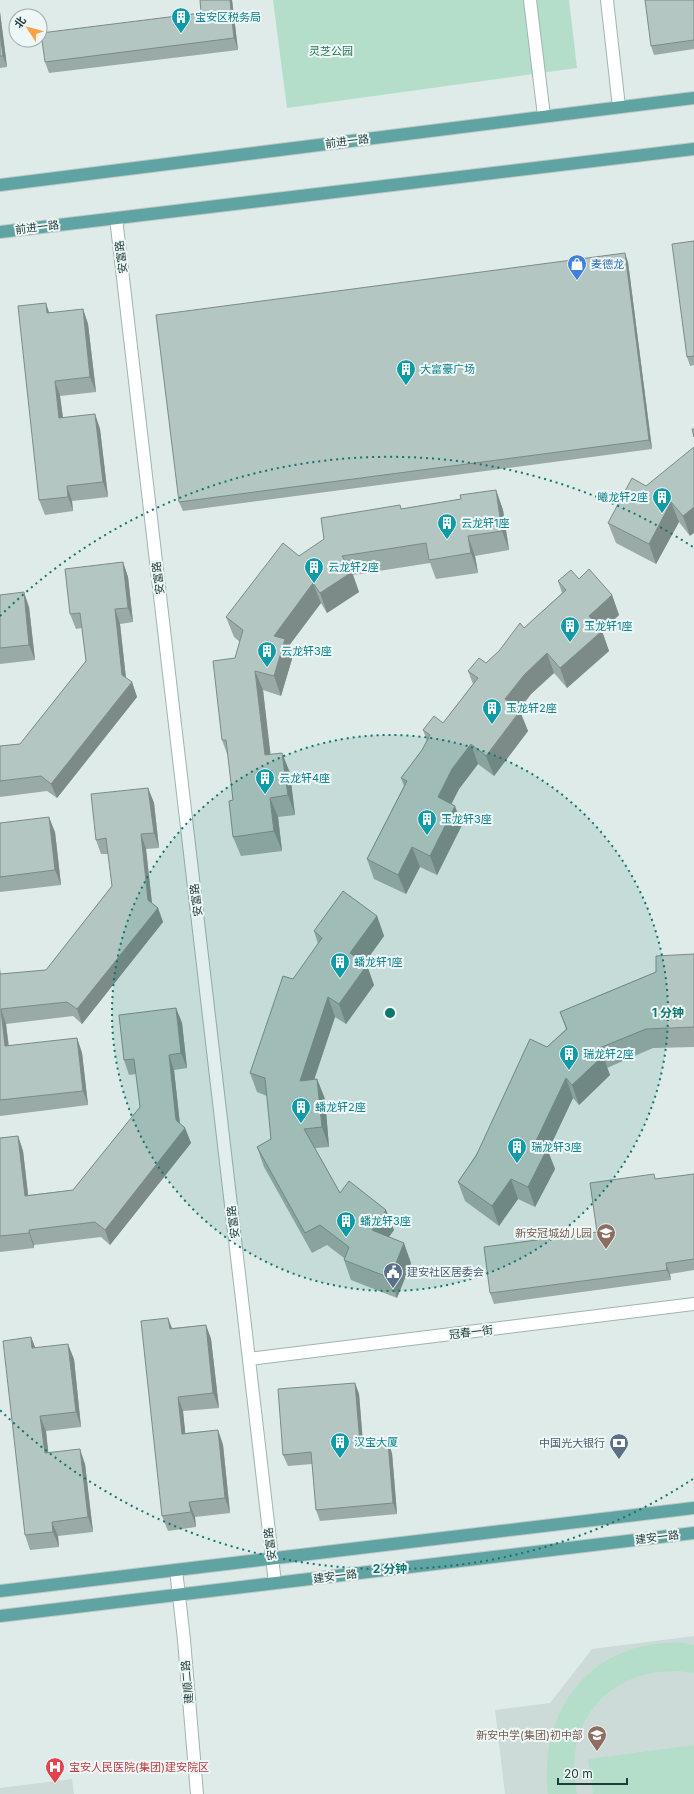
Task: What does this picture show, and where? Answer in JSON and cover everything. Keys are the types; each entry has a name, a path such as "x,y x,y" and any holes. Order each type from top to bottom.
{"main road":[{"name":"前进一路","path":"0,185 694,98"},
{"name":"前进一路","path":"0,232 694,149"},
{"path":"0,1591 694,1508"},
{"name":"建安一路","path":"0,1616 694,1532"}],"street":[{"path":"530,0 544,116"},
{"path":"607,0 619,107"},
{"name":"安富路","path":"116,218 275,1583"},
{"name":"冠春一街","path":"249,1359 694,1304"},
{"name":"建顺二路","path":"176,1570 197,1794"}],"shaded area":[{"name":"新安中学(集团)初中部","path":"694,1636 694,1794 505,1794 495,1710 550,1703 592,1649"},
{"name":"宝安人民医院(集团)建安院区","path":"72,1779 74,1794 0,1794 0,1788"}],"green space":[{"name":"灵芝公园","path":"273,0 569,0 577,68 287,108"},
{"path":"680,1642 694,1645 694,1673 675,1671 656,1672 621,1684 606,1694 594,1707 584,1723 577,1742 574,1768 577,1794 548,1794 547,1771 549,1748 554,1726 563,1706 576,1687 591,1671 610,1658 638,1647"},
{"path":"694,1745 694,1794 593,1794 588,1759"}],"building":[{"name":"宝安区税务局","path":"200,0 230,0 234,38 45,62 43,48 48,48 48,32 201,13"},
{"path":"645,0 694,0 694,40 651,46"},
{"path":"0,32 3,56 0,56"},
{"path":"694,241 694,356 687,357 672,244"},
{"name":"大富豪广场","path":"625,253 649,440 179,502 156,315"},
{"path":"46,303 47,313 83,309 90,377 55,381 59,418 95,414 103,482 67,486 68,497 39,500 18,306"},
{"path":"694,447 694,507 683,516 671,502 649,544 608,523 632,478 646,486"},
{"path":"496,490 502,531 468,536 471,553 429,560 426,543 342,556 352,572 320,593 313,583 274,636 285,639 274,676 255,671 265,755 282,753 288,795 270,798 274,831 233,837 229,801 233,800 226,740 222,740 213,661 235,658 243,630 226,617 283,543 299,556 324,539 321,518 400,505 401,509 461,499 460,495"},
{"path":"123,562 128,608 115,609 122,675 132,682 51,784 41,776 0,781 0,746 20,744 86,661 80,613 70,614 65,569"},
{"path":"589,569 612,595 589,616 602,631 560,668 547,653 524,675 505,699 520,711 486,756 471,744 452,769 438,797 455,806 430,856 412,847 398,875 367,859 407,781 401,778 422,750 430,735 423,730 434,716 443,723 478,678 468,671 479,658 486,663 499,651 520,623 524,628 566,590 558,581 571,570 579,579"},
{"path":"24,592 29,645 0,648 0,595"},
{"path":"148,788 154,833 141,834 148,900 158,908 77,1009 67,1002 1,1009 5,1046 77,1038 83,1091 0,1100 0,974 46,970 112,886 106,838 96,840 91,794"},
{"path":"49,817 55,870 0,877 0,823"},
{"path":"343,891 377,916 350,953 367,965 339,1004 328,997 300,1081 317,1079 322,1127 304,1129 340,1193 349,1181 386,1210 372,1230 404,1243 390,1278 344,1260 349,1247 320,1225 305,1233 257,1147 271,1139 265,1078 250,1073 283,976 293,979 322,938 314,931"},
{"path":"694,954 694,1027 646,1029 597,1049 603,1056 572,1085 566,1078 535,1143 547,1149 528,1187 511,1179 492,1206 458,1182 476,1156 530,1039 547,1047 567,1029 560,1012 656,972 656,956"},
{"path":"176,1008 181,1053 169,1055 176,1120 185,1128 105,1230 95,1222 29,1230 29,1233 0,1236 0,1138 18,1136 25,1196 73,1190 140,1107 134,1059 124,1060 119,1015"},
{"name":"新安冠城幼儿园","path":"654,1174 655,1179 694,1174 694,1259 666,1263 667,1270 490,1293 484,1247 597,1232 590,1183"},
{"path":"168,1318 170,1329 206,1325 213,1393 178,1397 182,1434 218,1430 225,1498 189,1502 191,1512 162,1516 141,1321"},
{"path":"31,1337 32,1348 68,1344 76,1412 40,1416 45,1453 80,1449 88,1517 52,1522 53,1532 25,1535 3,1341"},
{"name":"汉宝大厦","path":"355,1383 360,1444 388,1442 393,1503 316,1510 311,1452 283,1455 278,1389"}],"place":[{"name":"宝安区税务局","path":"181,34"},
{"name":"麦德龙","path":"577,281"},
{"name":"大富豪广场","path":"406,386"},
{"name":"曦龙轩2座","path":"662,514"},
{"name":"云龙轩1座","path":"447,540"},
{"name":"云龙轩2座","path":"314,584"},
{"name":"玉龙轩1座","path":"570,643"},
{"name":"云龙轩3座","path":"267,668"},
{"name":"玉龙轩2座","path":"492,725"},
{"name":"云龙轩4座","path":"265,795"},
{"name":"玉龙轩3座","path":"427,836"},
{"name":"蟠龙轩1座","path":"340,979"},
{"name":"瑞龙轩2座","path":"569,1071"},
{"name":"蟠龙轩2座","path":"301,1124"},
{"name":"瑞龙轩3座","path":"517,1164"},
{"name":"蟠龙轩3座","path":"346,1238"},
{"name":"新安冠城幼儿园","path":"606,1250"},
{"name":"建安社区居委会","path":"393,1289"},
{"name":"汉宝大厦","path":"340,1459"},
{"name":"中国光大银行","path":"619,1460"},
{"name":"新安中学(集团)初中部","path":"597,1752"},
{"name":"宝安人民医院(集团)建安院区","path":"55,1784"}]}
